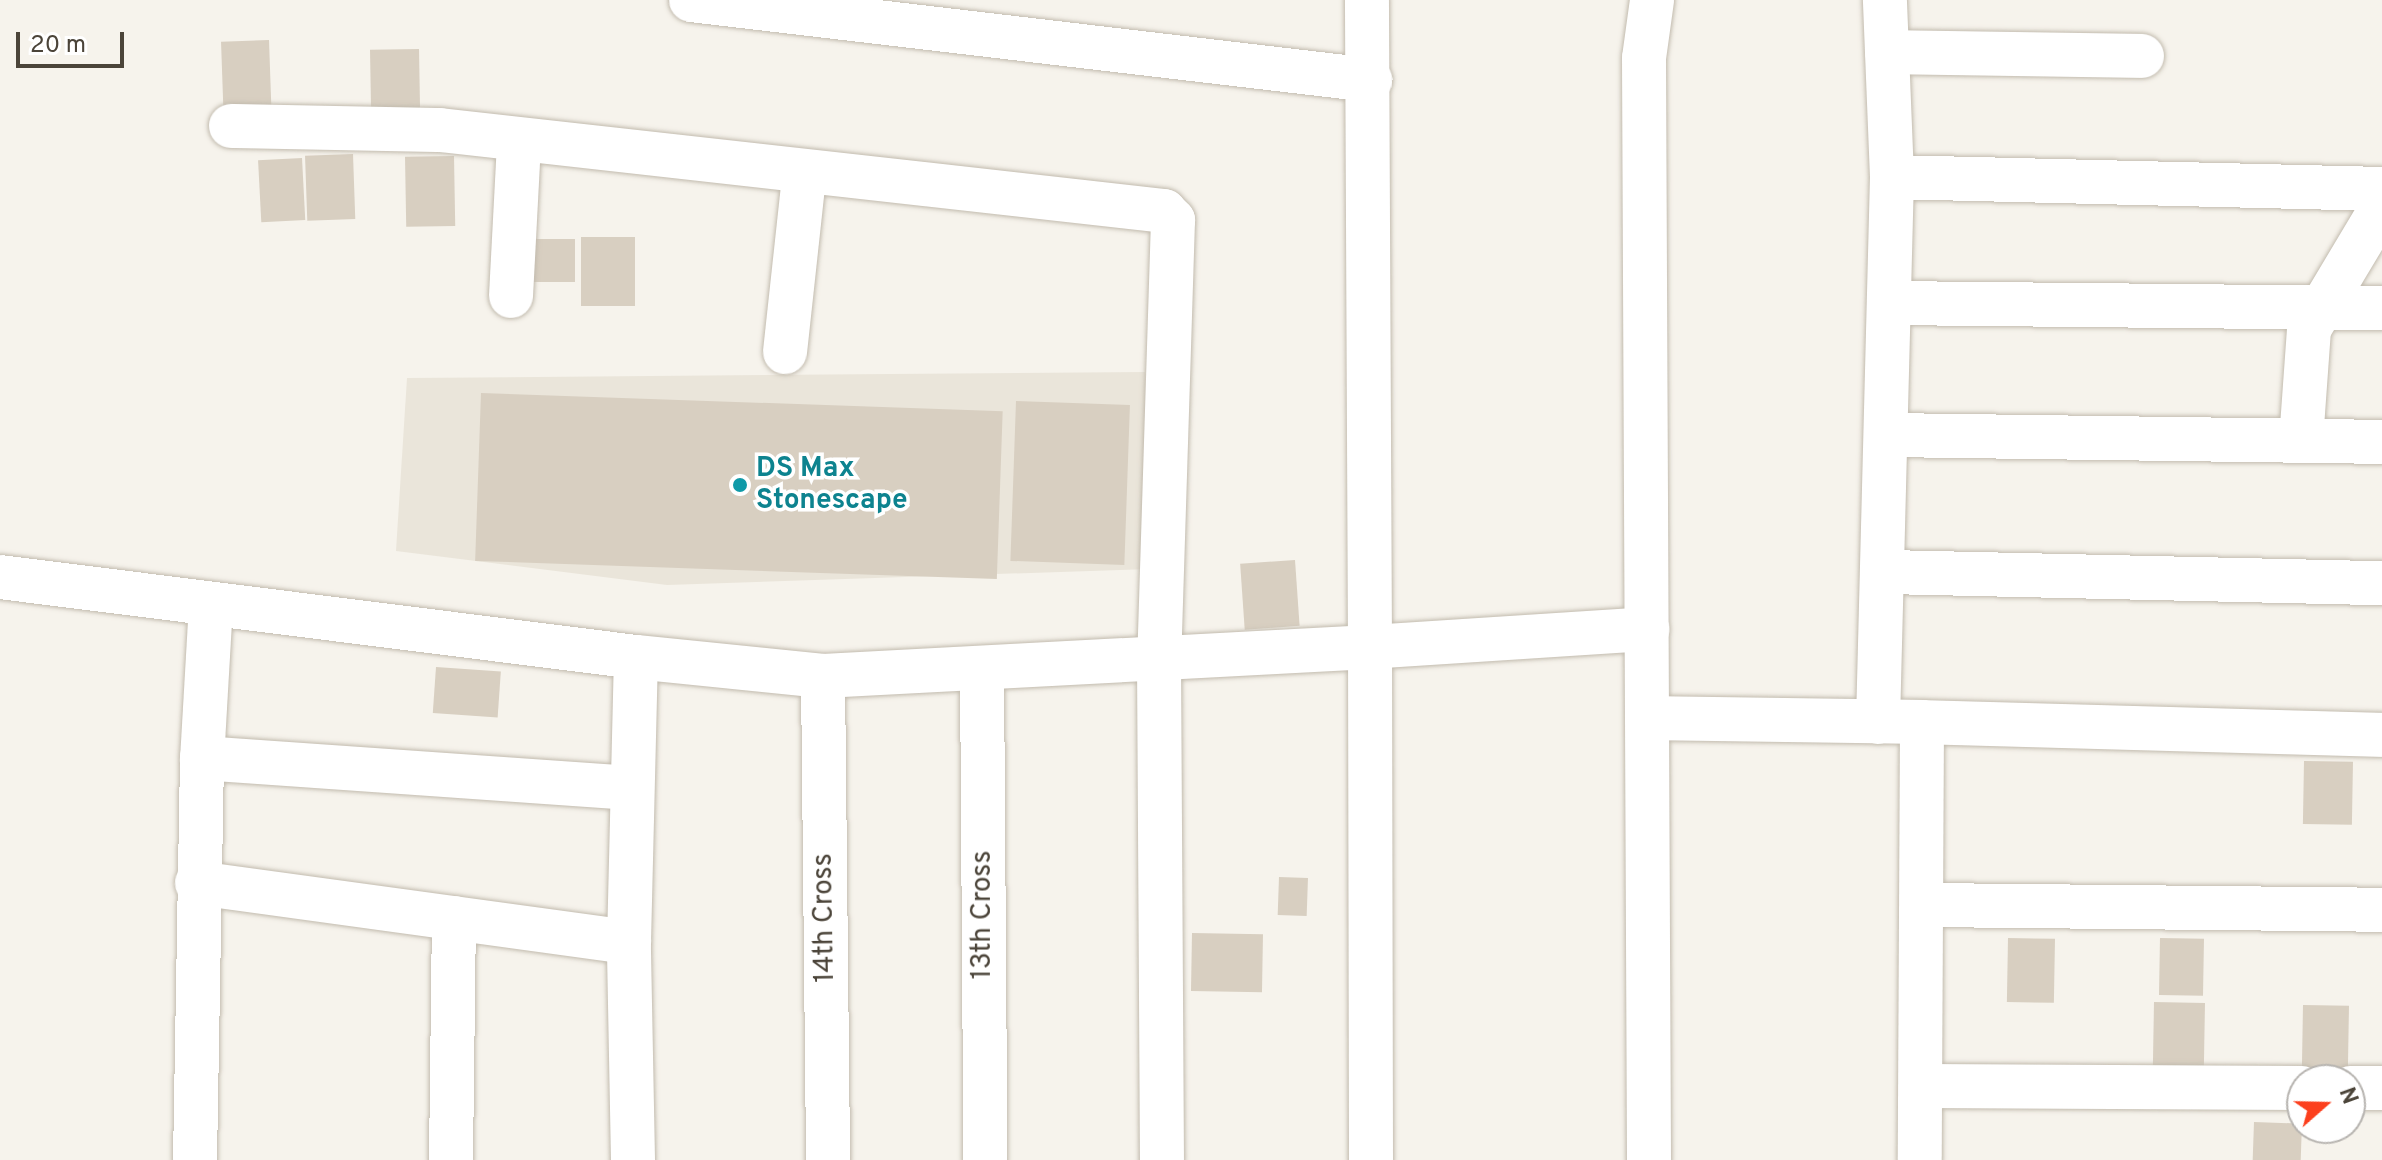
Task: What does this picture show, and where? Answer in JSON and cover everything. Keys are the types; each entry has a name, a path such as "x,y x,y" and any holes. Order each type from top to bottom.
{"street":[{"path":"691,0 1370,80"},
{"path":"1367,0 1370,80 1371,1160"},
{"path":"1649,1160 1644,58 1652,0"},
{"path":"1878,722 1887,572 1892,177 1885,0"},
{"path":"1887,52 2142,56"},
{"path":"231,126 440,130 519,144 804,176 1164,211 1173,220 1159,660 1162,1160"},
{"path":"511,296 519,144"},
{"path":"785,352 804,176"},
{"path":"1892,177 2382,189"},
{"path":"2301,441 2309,329 2327,305 2382,207"},
{"path":"1889,303 2327,305 2382,308"},
{"path":"1888,435 2382,442"},
{"path":"1887,572 2382,583"},
{"path":"0,577 636,657 823,676 1159,660 1647,629"},
{"path":"195,1160 197,883 211,604"},
{"path":"633,1160 629,942 636,657"},
{"name":"13th Cross","path":"982,669 985,1160"},
{"name":"14th Cross","path":"823,676 828,1160"},
{"path":"1648,718 2382,735"},
{"path":"1920,1160 1926,905 1922,722"},
{"path":"202,758 631,788"},
{"path":"197,883 629,942"},
{"path":"1926,905 2382,910"},
{"path":"451,1160 454,918"},
{"path":"1924,1086 2286,1088"}],"shaded area":[{"path":"1145,372 1150,569 667,585 396,551 407,378"}],"building":[{"path":"269,40 271,110 223,112 221,42"},
{"path":"419,49 420,113 371,114 370,50"},
{"path":"353,154 355,219 307,221 305,156"},
{"path":"454,156 455,226 406,227 405,157"},
{"path":"302,158 305,220 261,222 258,160"},
{"path":"581,237 635,237 635,306 581,306"},
{"path":"521,239 575,239 575,282 521,282"},
{"name":"DS Max Stonescape","path":"481,393 1003,411 997,579 475,561"},
{"path":"1016,401 1130,405 1124,565 1010,561"},
{"path":"1295,560 1300,626 1245,630 1240,564"},
{"path":"436,667 501,672 498,717 433,713"},
{"path":"2304,761 2353,762 2352,825 2303,824"},
{"path":"1279,877 1308,878 1307,916 1278,915"},
{"path":"1192,933 1263,934 1262,992 1191,991"},
{"path":"2008,938 2055,939 2054,1003 2007,1002"},
{"path":"2160,938 2204,939 2203,996 2159,995"},
{"path":"2154,1002 2205,1003 2204,1073 2153,1072"},
{"path":"2303,1005 2349,1006 2348,1064 2302,1064"},
{"path":"2254,1122 2286,1123 2286,1144 2301,1144 2301,1160 2253,1160"}],"place":[{"name":"DS Max Stonescape","path":"740,485"}]}
